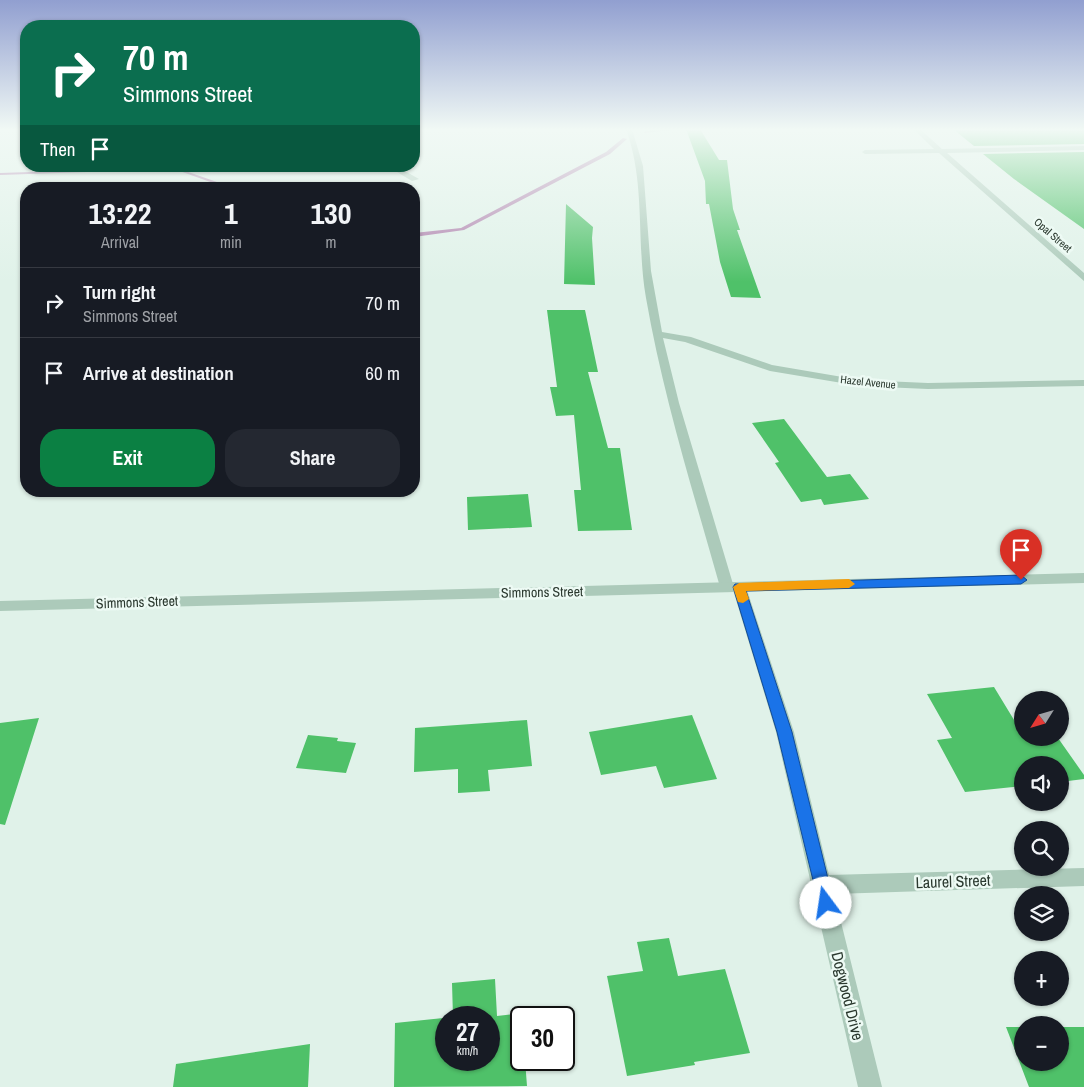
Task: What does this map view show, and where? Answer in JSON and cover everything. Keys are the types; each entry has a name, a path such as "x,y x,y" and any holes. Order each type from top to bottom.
{"street":[{"path":"641,180 648,280 658,334 733,587"},
{"name":"Opal Street","path":"973,180 1084,278"},
{"name":"Hazel Avenue","path":"658,334 687,339 770,368 860,383 928,386 1084,383"},
{"name":"Simmons Street","path":"0,606 1084,578"},
{"name":"Dogwood Drive","path":"733,587 784,732 870,1087"},
{"name":"Laurel Street","path":"822,885 1084,877"}],"building":[{"path":"729,180 733,209 740,230 737,230 761,298 731,297 720,262 709,204 706,204 705,181"},
{"path":"1015,180 1084,180 1084,229"},
{"path":"566,204 593,227 595,285 564,284"},
{"path":"547,310 585,310 598,372 588,372 608,448 620,448 632,530 578,531 574,490 581,490 574,415 556,416 550,387 557,387"},
{"path":"784,419 827,477 850,474 869,499 824,505 821,499 801,502 775,463 779,462 752,423"},
{"path":"528,494 532,527 468,530 467,497"},
{"path":"994,687 1014,720 1014,746 1064,746 1084,775 1084,779 1069,781 1069,756 1014,756 1014,787 965,792 937,740 952,738 927,694"},
{"path":"692,715 717,779 664,788 656,766 601,775 589,732"},
{"path":"39,718 5,825 0,824 0,723"},
{"path":"527,720 532,766 488,770 490,791 458,793 458,769 414,772 415,728"},
{"path":"308,735 338,738 337,741 356,743 346,773 296,768"},
{"path":"669,938 678,976 725,969 750,1053 694,1062 695,1065 627,1076 607,976 643,971 637,942"},
{"path":"495,979 496,1006 453,1006 452,983"},
{"path":"510,1014 510,1071 526,1071 527,1086 394,1087 395,1023 435,1019 435,1071 500,1071 500,1016"},
{"path":"1006,1027 1014,1027 1014,1048"},
{"path":"1069,1027 1084,1027 1084,1087 1029,1087 1023,1071 1069,1071"},
{"path":"310,1044 308,1087 173,1087 176,1064"}],"waterway":[{"path":"208,180 215,182"},
{"path":"420,234 462,229 557,180"}],"slow traffic":[{"path":"743,599 739,587 849,584"}],"route":[{"path":"826,903 784,732 739,587 1021,580"}]}
